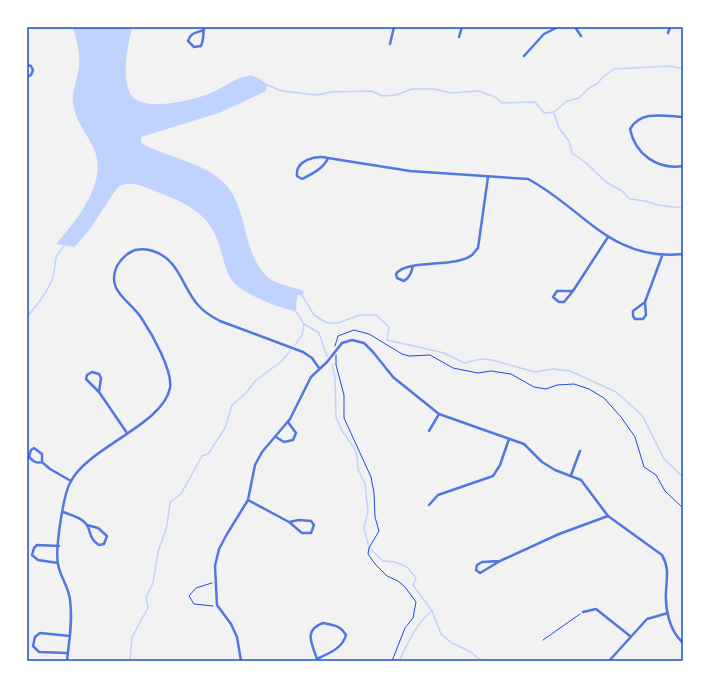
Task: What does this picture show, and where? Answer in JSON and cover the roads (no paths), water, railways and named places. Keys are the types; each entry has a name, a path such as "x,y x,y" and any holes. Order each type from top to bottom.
{"street":[{"path":"390,44 394,27"},
{"path":"459,37 462,27"},
{"path":"524,56 544,34 558,27"},
{"path":"575,27 580,36"},
{"path":"668,33 670,27"},
{"path":"204,28 204,37 201,46 194,47 188,41 189,37 204,28"},
{"path":"27,65 33,70 31,75 27,78"},
{"path":"683,118 644,117 635,121 630,129 631,136 638,147 656,165 668,167 683,166"},
{"path":"328,158 326,163 309,175 302,179 297,176 296,171 299,166 313,156 328,158 410,171 488,177 528,178 540,185 608,238 643,252 662,256 683,254"},
{"path":"413,266 411,275 408,279 404,281 397,278 398,271 413,266 460,260 471,256 478,248 488,177"},
{"path":"573,291 557,291 553,297 559,302 564,302 573,291 608,238"},
{"path":"67,661 70,636 71,602 69,588 58,563 63,512 71,481 89,461 154,413 164,401 170,388 170,375 150,334 141,318 115,287 113,275 118,264 126,255 136,250 149,250 161,254 171,261 191,295 208,315 220,321 303,352 312,358 319,368"},
{"path":"645,302 633,311 633,316 635,318 643,319 646,315 645,302 662,256"},
{"path":"241,661 237,637 231,624 217,605 215,566 219,549 226,534 248,500 255,465 262,452 288,422 311,377 342,343 352,340 364,343 393,377 439,414 524,444 542,462 554,470 571,475 581,480 608,516 662,555 667,564 666,593 668,613 674,633 683,643"},
{"path":"99,392 101,378 100,374 92,372 87,375 86,379 99,392 127,433"},
{"path":"429,431 439,414"},
{"path":"276,437 284,442 293,440 296,433 288,422"},
{"path":"429,505 438,495 493,476 500,465 509,439"},
{"path":"42,462 42,454 34,448 31,450 29,457 33,461 38,463 42,462 50,469 71,481"},
{"path":"571,475 580,451"},
{"path":"248,500 289,522 302,532 311,533 314,529 314,525 311,521 299,520 289,522"},
{"path":"63,512 75,516 87,525 103,531 107,536 104,544 99,545 93,541 87,525"},
{"path":"500,560 482,562 477,566 476,570 480,573 500,560 559,534 608,516"},
{"path":"58,563 38,560 32,555 34,548 37,545 59,546"},
{"path":"582,612 596,609 630,636"},
{"path":"609,661 630,636 647,619 668,613"},
{"path":"323,623 336,625 342,629 346,635 344,642 338,649 315,660 310,632 315,626 323,623"},
{"path":"68,653 39,652 33,646 35,637 40,633 70,636"}],"water":[{"path":"73,27 132,27 126,59 127,84 129,91 134,98 143,102 167,104 192,99 211,93 242,77 252,76 267,84 266,91 219,113 141,137 141,143 209,171 227,186 239,208 250,247 261,270 274,281 304,291 302,295 297,295 296,311 264,301 235,284 228,273 217,238 211,227 204,219 188,206 138,185 124,184 120,186 109,199 90,229 74,247 56,244 73,223 89,199 97,173 97,160 93,147 78,120 73,103 73,93 79,61 78,46"}],"waterway":[{"path":"265,84 282,91 317,95 331,92 371,91 383,96 396,95 412,89 433,89 451,93 479,91 495,97 502,103 535,102 544,113 554,112 567,101 579,98 589,88 597,84 603,77 614,69 669,66 683,69"},
{"path":"554,113 559,128 569,141 572,153 586,163 606,182 622,191 630,199 646,201 657,205 683,208"},
{"path":"27,317 50,285 54,275 57,256 64,246"},
{"path":"302,295 314,315 327,323 338,323 360,315 376,315 389,327 387,340 444,353 464,363 481,359 492,360 535,372 553,369 570,371 616,392 642,415 664,459 683,477"},
{"path":"295,310 304,324 319,333 327,356"},
{"path":"295,345 302,335 304,324"},
{"path":"130,661 132,637 148,608 146,597 153,583 158,552 167,526 170,502 181,494 202,456 208,454 225,428 232,405 246,393 256,380 281,362 290,351"},
{"path":"332,364 335,378 336,417 342,431 353,446 357,455 358,469 365,484 368,511 364,528 369,548 383,561 395,562 407,567 416,578 413,585 432,611 441,634 452,643 469,651 482,661"},
{"path":"399,661 417,627 432,611"}]}
